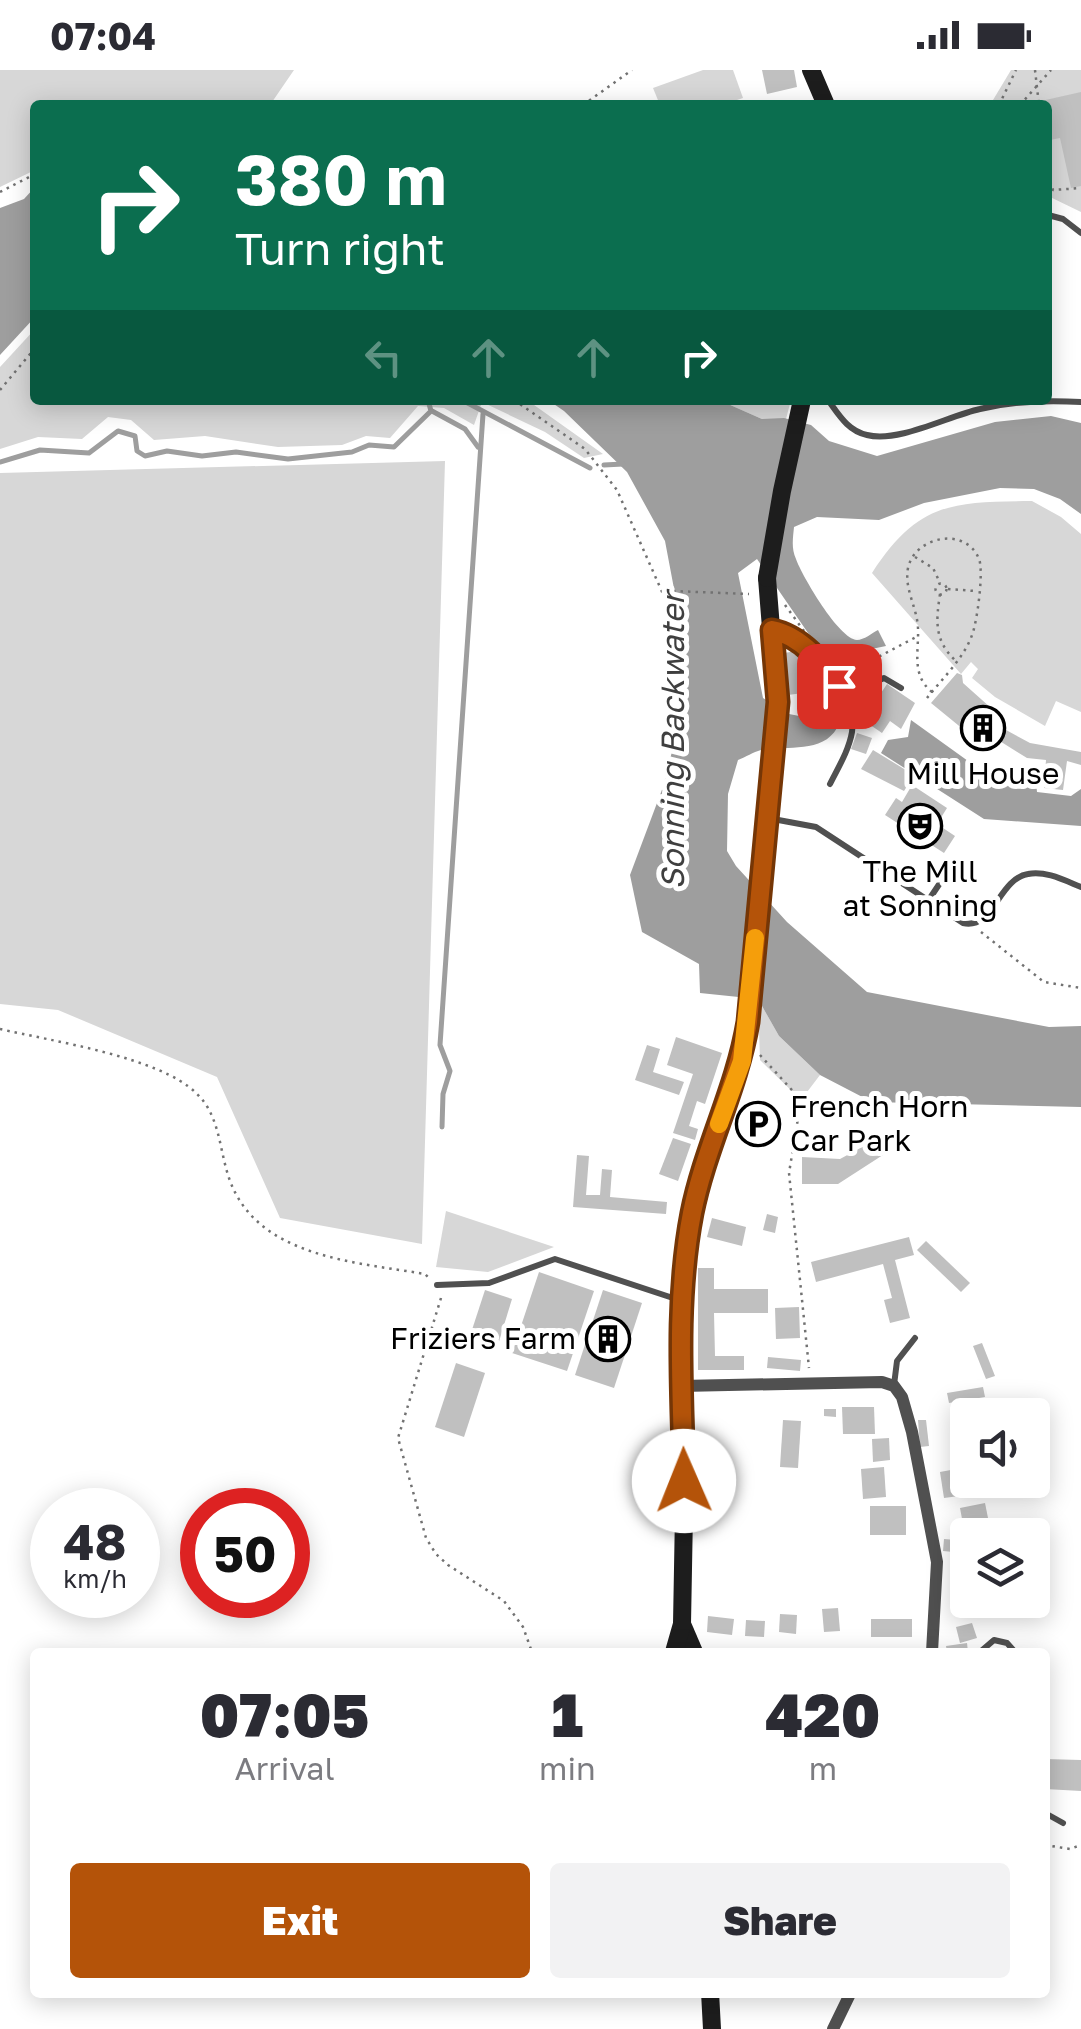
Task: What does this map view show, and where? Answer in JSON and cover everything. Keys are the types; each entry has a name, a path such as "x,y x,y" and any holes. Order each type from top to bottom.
{"main road":[{"path":"810,70 824,100"},
{"path":"675,1648 682,1624 683,1302 692,1213 742,1061 778,702 767,578 801,405"},
{"path":"682,1624 692,1648"},
{"path":"710,1998 712,2029"}],"street":[{"path":"682,1386 882,1382 894,1386 902,1397 912,1432 936,1562 932,1648"},
{"path":"833,2029 848,1998"}],"lane":[{"path":"1052,215 1081,234"},
{"path":"1052,402 1081,402"},
{"path":"832,405 848,426 866,435 886,437 1001,405"},
{"path":"772,630 783,632 806,648 844,696 852,719 851,736 830,784"},
{"path":"844,696 884,678 901,688"},
{"path":"767,809 816,828 963,923 981,922 1009,884 1028,874 1081,887"},
{"path":"928,900 940,883"},
{"path":"437,1285 489,1283 556,1260 683,1302"},
{"path":"894,1386 897,1361 915,1338"},
{"path":"983,1648 988,1642 1000,1640 1010,1648"},
{"path":"1050,1816 1062,1823"}],"path":[{"path":"590,100 632,70"},
{"path":"1001,100 1016,70"},
{"path":"1035,70 1038,100"},
{"path":"1024,100 1051,70"},
{"path":"0,192 30,177"},
{"path":"1052,187 1053,190 1081,188"},
{"path":"0,390 30,354"},
{"path":"521,405 584,449 617,490 663,594 754,594"},
{"path":"927,698 932,692 956,661 972,636 981,571 978,557 960,540 941,539 927,545 913,556 906,582 916,612 918,676 932,692"},
{"path":"913,556 933,568 946,589 978,592"},
{"path":"940,583 935,588 940,594"},
{"path":"946,589 940,594 936,616 938,635 956,661"},
{"path":"848,674 918,636"},
{"path":"972,925 1044,982 1081,988"},
{"path":"748,1015 761,1058 801,1100 788,1173 801,1316 812,1385"},
{"path":"0,1030 113,1056 187,1085 204,1101 212,1116 229,1179 242,1207 262,1229 313,1252 425,1274 437,1285 442,1301 398,1438 426,1538 436,1554 504,1601 523,1627 531,1648"},
{"path":"1050,1846 1070,1849 1081,1846"}],"shaded area":[{"path":"0,70 294,70 273,100 30,100 30,172 0,187"},
{"path":"703,70 733,70 743,98 658,100 653,88"},
{"path":"1011,70 1081,70 1081,212 1052,198 1052,100 993,100"},
{"path":"30,192 30,322 0,355 0,208 24,199"},
{"path":"30,334 30,405 481,405 474,425 444,408 418,406 390,438 366,436 342,445 278,447 205,436 154,440 131,420 108,417 82,439 38,437 0,449 0,367"},
{"path":"488,405 534,405 603,454 584,458 545,432"},
{"path":"555,405 730,405 762,419 784,418 811,425 829,441 877,456 995,422 1051,416 1081,423 1081,514 1060,499 1034,489 1000,488 924,503 879,520 817,517 794,527 796,559 831,618 857,640 878,630 886,646 852,653 856,664 844,670 817,646 757,559 738,573 763,698 789,714 825,721 837,728 813,745 761,750 738,760 728,794 727,851 787,922 867,992 1049,1027 1081,1026 1081,1107 872,1102 820,1075 779,1036 758,999 700,993 699,964 642,932 630,875 663,787 686,696 682,631 665,541 627,472"},
{"path":"730,405 790,405 786,419 762,419"},
{"path":"445,461 422,1244 280,1218 217,1077 58,1010 0,1004 0,473"},
{"path":"1032,501 1081,534 1081,712 1056,701 1045,726 995,697 972,678 978,669 971,662 961,674 872,573 905,532 921,519 958,506"},
{"path":"911,720 975,766 1036,782 1037,792 1071,796 1081,789 1081,826 984,819 881,753 888,740 908,737"},
{"path":"758,999 779,1036 820,1075 801,1100 760,1060"},
{"path":"446,1211 554,1247 488,1272 436,1267"}],"building":[{"path":"762,70 794,70 797,87 767,94"},
{"path":"1081,92 1081,186 1071,188 1060,138 1052,140 1052,100 1045,100"},
{"path":"798,651 803,693 788,695 783,653"},
{"name":"Mill House","path":"957,673 1000,716 995,724 1030,743 1081,752 1081,765 1067,761 1063,790 1044,788 1046,760 1027,758 987,733 980,743 931,703"},
{"path":"887,684 915,703 901,729 890,721 882,733 863,720"},
{"path":"857,733 872,738 866,754 851,749"},
{"path":"873,750 914,775 904,791 861,769"},
{"name":"The Mill at Sonning","path":"912,785 947,808 937,824 955,836 944,853 885,815 896,798 902,802"},
{"path":"676,1037 722,1053 705,1104 697,1101 689,1126 698,1129 695,1140 673,1133 693,1074 667,1065"},
{"path":"647,1045 660,1049 653,1072 684,1082 679,1095 635,1080"},
{"path":"673,1138 691,1144 678,1181 659,1174"},
{"path":"877,1139 886,1153 838,1184 802,1184 802,1157 840,1159"},
{"path":"577,1155 589,1156 586,1195 600,1195 602,1169 612,1170 610,1197 667,1202 666,1214 573,1207"},
{"path":"767,1214 778,1217 775,1233 763,1230"},
{"path":"712,1218 746,1227 742,1246 707,1237"},
{"path":"909,1237 914,1255 895,1260 910,1318 890,1323 884,1300 892,1298 883,1264 816,1282 811,1262"},
{"path":"926,1241 970,1283 961,1292 917,1250"},
{"path":"698,1268 714,1268 714,1289 768,1289 768,1313 714,1313 715,1356 744,1356 744,1370 698,1370"},
{"path":"539,1272 594,1291 567,1371 512,1353"},
{"path":"485,1290 512,1299 497,1348 469,1339"},
{"name":"Friziers Farm","path":"603,1290 642,1303 614,1388 575,1375"},
{"path":"799,1307 800,1338 776,1339 775,1308"},
{"path":"982,1343 995,1376 986,1379 973,1346"},
{"path":"768,1357 801,1360 800,1371 767,1368"},
{"path":"456,1363 485,1373 464,1437 435,1427"},
{"path":"983,1387 985,1397 950,1398 949,1403 947,1393"},
{"path":"842,1407 874,1407 875,1434 843,1434"},
{"path":"824,1409 836,1409 836,1417 824,1416"},
{"path":"783,1420 801,1421 798,1468 780,1467"},
{"path":"918,1420 926,1420 929,1446 920,1447"},
{"path":"889,1438 890,1460 873,1462 872,1439"},
{"path":"884,1467 886,1497 863,1499 861,1469"},
{"path":"950,1470 950,1497 944,1498 940,1472"},
{"path":"985,1503 988,1518 962,1518 960,1508"},
{"path":"870,1506 906,1506 906,1535 870,1535"},
{"path":"944,1539 950,1540 950,1552 943,1551"},
{"path":"838,1608 840,1631 824,1632 822,1609"},
{"path":"780,1614 797,1615 796,1634 779,1632"},
{"path":"708,1616 734,1619 732,1635 707,1632"},
{"path":"871,1619 912,1619 912,1637 871,1637"},
{"path":"746,1620 765,1621 764,1637 745,1636"},
{"path":"972,1623 977,1638 960,1643 956,1627"},
{"path":"967,1643 968,1648 946,1648"},
{"path":"1050,1759 1081,1760 1081,1791 1050,1789"}],"waterway":[{"path":"0,462 40,450 89,453 118,431 135,436 137,451 145,456 167,451 202,456 236,452 288,459 352,452 369,445 394,447 431,411 429,405"},
{"path":"471,405 590,468"},
{"path":"432,411 465,429 478,447"},
{"path":"442,1127 443,1094 450,1071 440,1045 483,414"},
{"path":"604,465 623,464"}],"slow traffic":[{"path":"719,1124 742,1061 755,938"}],"place":[{"name":"Mill House","path":"983,728"},
{"name":"The Mill at Sonning","path":"920,826"},
{"name":"French Horn Car Park","path":"758,1124"},
{"name":"Friziers Farm","path":"608,1339"}],"route":[{"path":"684,1481 686,1262 698,1186 742,1061 748,1022 778,702 772,630 783,632 806,648 839,686"}],"water label":[{"name":"Sonning Backwater","path":"673,741"}]}
